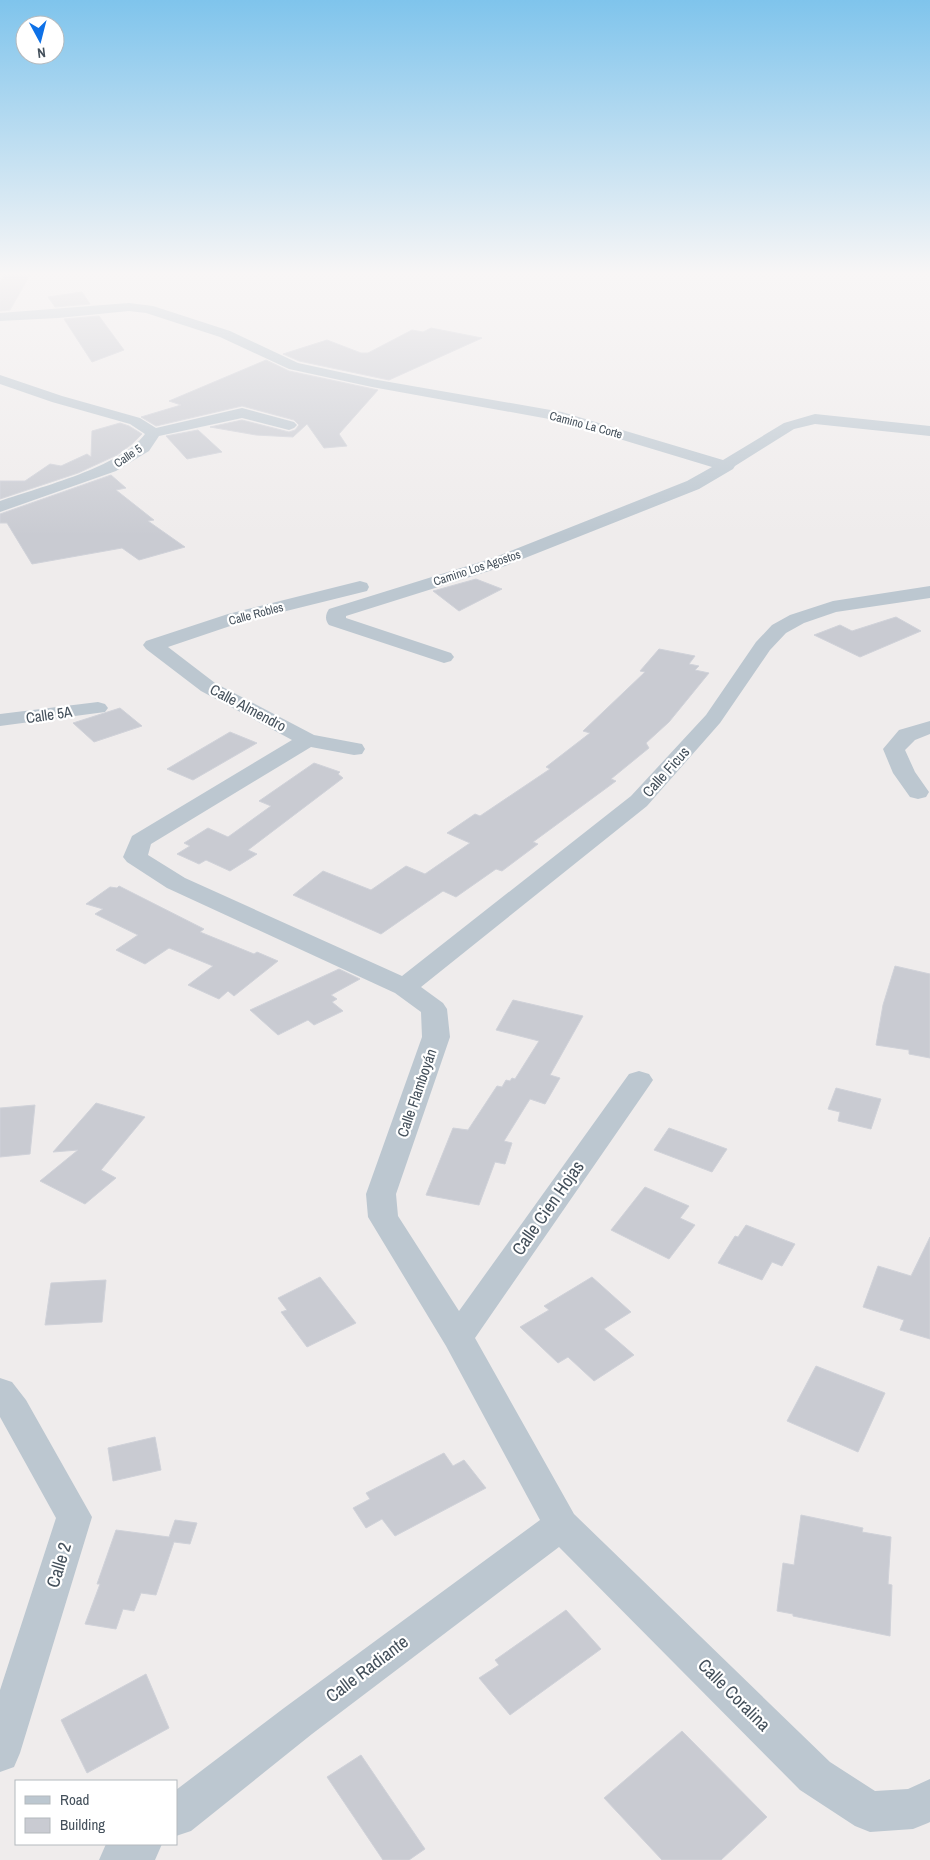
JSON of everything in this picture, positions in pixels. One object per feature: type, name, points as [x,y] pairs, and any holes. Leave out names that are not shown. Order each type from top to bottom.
[{"type":"street","name":"Camino La Corte","points":[[285,362],[294,366],[372,383],[562,417],[727,466]]},
{"type":"street","name":"Calle 5","points":[[0,379],[57,399],[135,421],[154,433],[143,448],[110,468],[0,507]]},
{"type":"street","points":[[154,433],[242,413],[289,425]]},
{"type":"street","points":[[727,466],[789,426],[815,419],[930,431]]},
{"type":"street","name":"Camino Los Agostos","points":[[444,657],[336,621],[336,612],[499,562],[693,485],[727,466]]},
{"type":"street","name":"Calle Robles","points":[[153,645],[235,618],[360,587]]},
{"type":"street","name":"Calle Ficus","points":[[404,987],[639,801],[713,720],[763,646],[779,629],[797,619],[833,607],[930,592]]},
{"type":"street","name":"Calle Almendro","points":[[153,645],[208,687],[308,740],[354,749]]},
{"type":"street","name":"Calle 5A","points":[[0,720],[98,708]]},
{"type":"street","points":[[918,792],[904,773],[894,749],[907,735],[930,727]]},
{"type":"street","name":"Calle Flamboyán","points":[[308,740],[140,841],[135,857],[176,883],[404,987],[434,1009],[436,1037],[381,1194],[384,1217],[458,1336],[561,1524]]},
{"type":"street","name":"Calle Cien Hojas","points":[[458,1336],[639,1080]]},
{"type":"street","name":"Calle 2","points":[[0,1391],[14,1410],[74,1517],[0,1753]]},
{"type":"street","name":"Calle Radiante","points":[[178,1814],[298,1721],[561,1524]]},
{"type":"street","name":"Calle Coralina","points":[[561,1524],[815,1776],[870,1812],[913,1809],[930,1799]]},
{"type":"street","points":[[120,1860],[140,1845]]},
{"type":"building","points":[[262,362],[270,362],[289,371],[378,390],[339,434],[347,446],[324,448],[307,424],[293,437],[256,435],[210,427],[242,420],[289,432],[295,430],[299,425],[294,420],[242,406],[156,426],[141,417],[181,405],[169,401]]},
{"type":"building","points":[[303,362],[429,362],[389,380]]},
{"type":"building","points":[[120,423],[142,434],[117,455],[78,473],[0,499],[0,481],[25,481],[50,464],[61,466],[87,454],[91,457],[92,431]]},
{"type":"building","points":[[198,430],[222,452],[187,459],[166,436]]},
{"type":"building","points":[[111,475],[126,488],[116,490],[154,520],[148,521],[185,547],[139,560],[122,548],[32,564],[7,523],[0,523],[0,514]]},
{"type":"building","points":[[476,579],[502,589],[459,611],[433,591]]},
{"type":"building","points":[[896,617],[921,631],[860,657],[814,635],[840,625],[852,631]]},
{"type":"building","points":[[659,649],[695,656],[689,664],[699,666],[695,670],[709,673],[669,722],[646,743],[649,748],[611,779],[616,781],[533,842],[538,844],[502,871],[496,869],[456,897],[443,891],[381,934],[293,895],[323,871],[371,890],[406,866],[425,874],[470,843],[447,833],[475,814],[480,816],[550,769],[546,767],[590,733],[583,731],[645,672],[640,671]]},
{"type":"building","points":[[120,708],[142,726],[94,742],[73,723]]},
{"type":"building","points":[[230,732],[257,743],[193,780],[167,769]]},
{"type":"building","points":[[314,763],[340,772],[338,774],[343,778],[248,850],[257,854],[230,871],[206,860],[199,864],[177,854],[190,846],[184,843],[208,828],[228,837],[271,806],[259,801]]},
{"type":"building","points":[[119,886],[204,929],[200,932],[254,954],[257,952],[278,961],[234,996],[228,991],[219,999],[188,985],[213,966],[169,948],[145,964],[116,950],[138,935],[95,914],[103,909],[86,904],[110,887],[117,888]]},
{"type":"building","points":[[895,966],[930,974],[930,1058],[909,1054],[909,1050],[876,1045],[883,1005]]},
{"type":"building","points":[[339,969],[360,979],[331,995],[337,999],[332,1002],[343,1011],[314,1025],[308,1020],[278,1035],[250,1010]]},
{"type":"building","points":[[513,1000],[583,1016],[550,1075],[560,1078],[545,1104],[530,1099],[504,1141],[512,1143],[505,1164],[495,1162],[479,1205],[426,1195],[453,1128],[468,1130],[497,1086],[502,1087],[506,1080],[515,1079],[539,1041],[496,1030]]},
{"type":"building","points":[[836,1088],[881,1099],[871,1129],[838,1121],[840,1112],[828,1109]]},
{"type":"building","points":[[96,1103],[145,1117],[101,1170],[116,1178],[85,1204],[40,1181],[78,1150],[53,1152]]},
{"type":"building","points":[[35,1105],[30,1154],[0,1157],[0,1108]]},
{"type":"building","points":[[669,1128],[727,1149],[712,1172],[654,1150]]},
{"type":"building","points":[[645,1187],[689,1206],[680,1218],[695,1225],[669,1259],[611,1230]]},
{"type":"building","points":[[746,1225],[795,1244],[782,1266],[772,1262],[762,1280],[718,1263],[735,1236],[738,1237]]},
{"type":"building","points":[[930,1237],[930,1339],[900,1330],[904,1320],[863,1307],[878,1266],[911,1276]]},
{"type":"building","points":[[320,1277],[356,1323],[307,1347],[281,1312],[287,1310],[278,1298]]},
{"type":"building","points":[[592,1277],[631,1312],[604,1329],[634,1355],[594,1381],[568,1357],[558,1363],[520,1327],[549,1310],[544,1306]]},
{"type":"building","points":[[106,1280],[102,1322],[45,1325],[51,1283]]},
{"type":"building","points":[[816,1366],[885,1393],[858,1452],[787,1421]]},
{"type":"building","points":[[155,1437],[161,1470],[113,1481],[108,1448]]},
{"type":"building","points":[[444,1453],[453,1466],[464,1460],[486,1488],[395,1536],[382,1519],[366,1528],[353,1508],[370,1499],[366,1493]]},
{"type":"building","points":[[801,1515],[863,1528],[862,1532],[891,1537],[888,1584],[892,1585],[890,1636],[777,1611],[783,1563],[794,1565]]},
{"type":"building","points":[[175,1520],[197,1523],[190,1544],[174,1542],[156,1595],[141,1593],[134,1611],[123,1609],[116,1629],[85,1624],[100,1584],[97,1584],[116,1530],[169,1537]]},
{"type":"building","points":[[566,1610],[601,1649],[510,1715],[479,1678],[499,1665],[495,1660]]},
{"type":"building","points":[[146,1674],[169,1728],[87,1773],[61,1720]]},
{"type":"building","points":[[682,1731],[767,1817],[721,1860],[662,1860],[604,1798]]},
{"type":"building","points":[[361,1755],[425,1849],[409,1860],[383,1860],[327,1777]]}]
